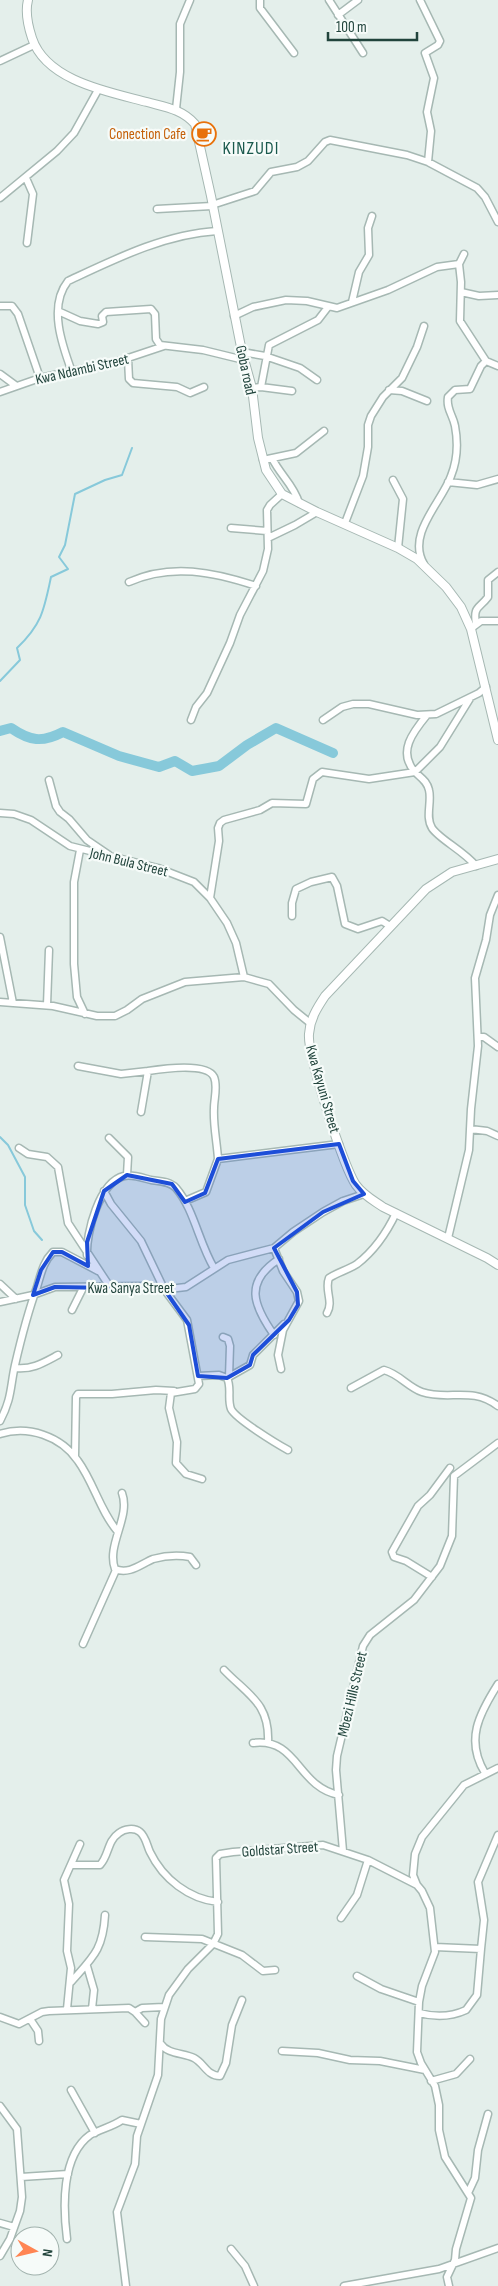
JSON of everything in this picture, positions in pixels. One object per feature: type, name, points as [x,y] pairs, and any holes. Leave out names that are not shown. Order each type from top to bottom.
[{"type":"street","name":"Goba road","points":[[28,0],[28,26],[34,45],[44,59],[62,73],[98,90],[176,109],[189,117],[194,124],[234,316],[252,388],[258,438],[266,470],[282,494],[317,512],[398,548],[426,567],[446,587],[474,626],[498,737]]},
{"type":"street","points":[[176,109],[180,72],[180,24],[190,0]]},
{"type":"street","points":[[260,0],[260,8],[294,53]]},
{"type":"street","points":[[329,0],[362,53]]},
{"type":"street","points":[[338,15],[358,0]]},
{"type":"street","points":[[420,0],[440,41],[438,45],[425,53],[434,78],[427,112],[431,131],[428,162]]},
{"type":"street","points":[[0,61],[34,45]]},
{"type":"street","points":[[0,198],[57,151],[74,133],[98,90]]},
{"type":"street","points":[[157,209],[212,205],[255,191],[271,172],[297,167],[308,161],[325,142],[330,140],[407,155],[428,162],[477,188],[486,197],[498,222]]},
{"type":"street","points":[[26,178],[32,194],[27,243]]},
{"type":"street","points":[[352,302],[359,272],[369,255],[368,228],[372,216]]},
{"type":"street","points":[[72,372],[63,346],[58,312],[61,289],[68,281],[166,239],[197,232],[217,231]]},
{"type":"street","points":[[464,254],[460,264],[460,320],[486,361],[498,366]]},
{"type":"street","points":[[234,316],[253,307],[286,300],[337,308],[388,290],[437,267],[460,264]]},
{"type":"street","points":[[461,292],[479,296],[498,295]]},
{"type":"street","points":[[0,306],[8,305],[15,310],[24,330],[40,378]]},
{"type":"street","points":[[261,387],[265,356],[269,345],[318,320],[328,307]]},
{"type":"street","points":[[58,312],[80,321],[98,324],[103,322],[102,316],[106,312],[150,309],[155,314],[156,342],[164,346]]},
{"type":"street","points":[[345,523],[363,476],[368,447],[368,425],[371,416],[389,390],[402,378],[417,348],[424,326]]},
{"type":"street","name":"Kwa Ndambi Street","points":[[0,392],[15,385],[40,378],[128,359],[164,346],[203,350],[244,360]]},
{"type":"street","points":[[242,352],[265,356],[300,368],[317,380]]},
{"type":"street","points":[[128,359],[129,378],[133,383],[177,387],[190,393],[204,387]]},
{"type":"street","points":[[426,567],[419,550],[422,536],[428,516],[448,482],[455,463],[455,426],[448,409],[448,397],[455,390],[470,389],[481,366],[486,361]]},
{"type":"street","points":[[0,374],[15,385]]},
{"type":"street","points":[[252,388],[261,387],[292,391]]},
{"type":"street","points":[[389,390],[402,391],[427,401]]},
{"type":"street","points":[[263,460],[296,453],[324,431]]},
{"type":"street","points":[[272,458],[277,469],[294,489],[299,503]]},
{"type":"street","points":[[448,482],[477,484],[498,479]]},
{"type":"street","points":[[393,480],[403,499],[398,548]]},
{"type":"street","points":[[191,720],[196,707],[207,693],[230,643],[240,614],[256,586],[267,556],[268,510],[270,505],[282,494]]},
{"type":"street","points":[[231,528],[268,534],[317,512]]},
{"type":"street","points":[[129,582],[154,573],[192,571],[212,573],[256,586]]},
{"type":"street","points":[[474,626],[476,608],[488,597],[488,580],[498,572]]},
{"type":"street","points":[[474,626],[481,621],[498,621]]},
{"type":"street","points":[[323,720],[342,706],[353,704],[370,704],[428,715],[443,712],[486,687]]},
{"type":"street","points":[[210,898],[220,823],[224,820],[260,810],[272,803],[306,804],[313,779],[322,772],[369,779],[415,772],[440,747],[471,697]]},
{"type":"street","points":[[428,715],[410,736],[406,754],[409,763],[415,772],[426,782],[429,790],[428,816],[431,827],[461,850],[476,866]]},
{"type":"street","points":[[49,780],[56,806],[60,812],[69,819],[87,840],[112,857]]},
{"type":"street","name":"John Bula Street","points":[[0,812],[14,814],[31,820],[62,842],[80,850],[169,871],[194,882],[210,898],[227,923],[236,943],[244,977]]},
{"type":"street","points":[[80,850],[74,882],[74,964],[77,996],[84,1014]]},
{"type":"street","name":"Kwa Kayuni Street","points":[[498,859],[452,872],[421,894],[325,996],[315,1010],[310,1023],[308,1037],[311,1055],[339,1144],[354,1181],[364,1194],[396,1213],[498,1265]]},
{"type":"street","points":[[292,916],[292,903],[296,889],[332,877],[337,886],[345,924],[358,929],[382,921],[390,926]]},
{"type":"street","points":[[448,1238],[467,1160],[479,1037],[475,1003],[475,978],[486,940],[490,915],[498,895]]},
{"type":"street","points":[[0,937],[13,1002]]},
{"type":"street","points":[[48,1006],[49,950]]},
{"type":"street","points":[[0,1002],[48,1006],[97,1016],[115,1016],[128,1010],[142,999],[185,982],[244,977],[269,984],[294,1010],[310,1023]]},
{"type":"street","points":[[479,1037],[484,1037],[498,1047]]},
{"type":"street","points":[[78,1066],[121,1074],[171,1068],[204,1070],[214,1076],[216,1083],[214,1109],[218,1159],[206,1192],[185,1202]]},
{"type":"street","points":[[141,1112],[148,1071]]},
{"type":"street","points":[[470,1129],[479,1129],[498,1136]]},
{"type":"street","points":[[109,1138],[128,1157],[126,1175]]},
{"type":"street","points":[[218,1159],[339,1144]]},
{"type":"street","points":[[19,1148],[28,1154],[47,1157],[58,1167],[68,1223],[87,1255],[110,1287]]},
{"type":"street","points":[[87,1255],[89,1234],[104,1192],[114,1181],[126,1175],[172,1184],[185,1202],[207,1257],[214,1268]]},
{"type":"street","points":[[75,1456],[76,1397],[78,1394],[112,1394],[156,1390],[174,1392],[195,1389],[199,1384],[193,1358],[189,1325],[164,1288],[141,1241],[110,1204],[104,1192]]},
{"type":"street","name":"Kwa Sanya Street","points":[[0,1302],[33,1295],[55,1287],[186,1287],[228,1260],[274,1248],[292,1232],[323,1212],[343,1201],[364,1194]]},
{"type":"street","points":[[327,1313],[330,1308],[327,1289],[329,1278],[357,1264],[383,1235],[396,1213]]},
{"type":"street","points":[[274,1248],[283,1271],[299,1297],[298,1305],[283,1330],[278,1350],[282,1369]]},
{"type":"street","points":[[0,1420],[10,1398],[15,1368],[41,1270],[53,1252],[62,1252],[98,1271]]},
{"type":"street","points":[[274,1335],[258,1308],[255,1294],[257,1280],[261,1274],[279,1259]]},
{"type":"street","points":[[0,1284],[16,1299]]},
{"type":"street","points":[[72,1310],[83,1288]]},
{"type":"street","points":[[198,1376],[219,1375],[228,1377],[250,1365],[253,1355],[289,1320]]},
{"type":"street","points":[[223,1337],[228,1339],[230,1346],[228,1377],[231,1390],[229,1401],[231,1410],[259,1432],[288,1450]]},
{"type":"street","points":[[15,1368],[35,1367],[58,1355]]},
{"type":"street","points":[[351,1388],[384,1370],[401,1378],[420,1391],[479,1395],[498,1406]]},
{"type":"street","points":[[174,1392],[168,1401],[177,1442],[176,1463],[186,1474],[202,1479]]},
{"type":"street","points":[[0,1434],[15,1431],[36,1431],[53,1440],[75,1456],[107,1518],[118,1532]]},
{"type":"street","name":"Mbezi Hills Street","points":[[343,1851],[337,1756],[362,1646],[370,1636],[414,1600],[432,1577],[448,1549],[452,1536],[454,1476],[498,1443]]},
{"type":"street","points":[[432,1577],[406,1561],[394,1557],[392,1552],[418,1506],[430,1495],[450,1468]]},
{"type":"street","points":[[83,1644],[116,1570],[114,1562],[124,1505],[122,1493]]},
{"type":"street","points":[[116,1570],[127,1570],[154,1559],[177,1556],[190,1557],[196,1565]]},
{"type":"street","points":[[224,1670],[261,1707],[268,1723],[268,1743]]},
{"type":"street","points":[[484,1774],[476,1759],[474,1735],[484,1708],[498,1684]]},
{"type":"street","points":[[253,1743],[268,1743],[280,1746],[315,1784],[325,1792],[339,1795]]},
{"type":"street","points":[[450,2286],[447,2277],[455,2260],[459,2239],[471,2202],[468,2193],[445,2158],[439,2130],[439,2105],[435,2086],[417,2052],[419,2002],[422,1986],[434,1960],[435,1947],[427,1898],[417,1885],[413,1875],[415,1854],[422,1837],[464,1785],[498,1768]]},
{"type":"street","points":[[72,1865],[100,1865],[114,1838],[123,1830],[135,1829],[142,1834],[157,1865],[173,1883],[198,1898],[218,1902]]},
{"type":"street","points":[[419,2012],[431,2016],[460,2013],[470,2007],[478,1990],[484,1920],[478,1882],[498,1835]]},
{"type":"street","points":[[67,2009],[71,1968],[66,1944],[69,1904],[64,1880],[80,1844]]},
{"type":"street","name":"Goldstar Street","points":[[213,1944],[218,1934],[216,1858],[220,1854],[320,1845],[368,1860],[417,1885]]},
{"type":"street","points":[[341,1918],[358,1895],[368,1860]]},
{"type":"street","points":[[70,1983],[87,1966],[98,1950],[106,1915]]},
{"type":"street","points":[[145,1937],[191,1938],[242,1955],[263,1971],[275,1970]]},
{"type":"street","points":[[126,2286],[117,2212],[135,2164],[137,2136],[158,2075],[161,2019],[164,2007],[169,1995],[182,1976],[213,1944]]},
{"type":"street","points":[[435,1947],[481,1949]]},
{"type":"street","points":[[87,1966],[94,1990],[92,2009]]},
{"type":"street","points":[[357,1976],[381,1989],[419,2002]]},
{"type":"street","points":[[161,2044],[167,2050],[194,2058],[214,2076],[220,2076],[226,2063],[232,2026],[242,2000]]},
{"type":"street","points":[[135,2012],[142,2008],[164,2007]]},
{"type":"street","points":[[0,2017],[19,2024],[42,2012],[67,2009],[129,2008],[145,2023]]},
{"type":"street","points":[[30,2018],[38,2031],[39,2042]]},
{"type":"street","points":[[282,2051],[318,2053],[350,2060],[380,2061],[425,2070]]},
{"type":"street","points":[[431,2081],[456,2074],[470,2060]]},
{"type":"street","points":[[72,2090],[96,2133]]},
{"type":"street","points":[[0,2106],[17,2129],[21,2177],[20,2211],[14,2226]]},
{"type":"street","points":[[468,2193],[475,2178],[478,2150],[488,2114]]},
{"type":"street","points":[[66,2239],[65,2198],[68,2174],[81,2146],[89,2136],[110,2128],[122,2120],[141,2124]]},
{"type":"street","points":[[21,2177],[68,2174]]},
{"type":"street","points":[[0,2256],[10,2239]]},
{"type":"street","points":[[344,2286],[451,2266],[498,2248]]},
{"type":"street","points":[[231,2249],[245,2266],[254,2286]]},
{"type":"highlighted area","points":[[339,1144],[353,1181],[364,1194],[323,1212],[274,1248],[297,1292],[298,1305],[289,1320],[253,1355],[250,1365],[227,1378],[198,1376],[189,1325],[164,1289],[55,1287],[33,1295],[41,1270],[53,1252],[62,1252],[88,1266],[87,1242],[104,1191],[127,1175],[172,1184],[185,1202],[205,1193],[218,1159]]},
{"type":"waterway","points":[[0,681],[20,660],[17,648],[32,631],[41,616],[51,577],[68,569],[59,557],[65,545],[75,494],[105,480],[122,475],[132,448]]},
{"type":"waterway","points":[[0,731],[11,728],[24,736],[36,739],[49,738],[63,732],[119,756],[159,767],[175,761],[192,771],[219,766],[247,745],[276,728],[333,753]]},
{"type":"waterway","points":[[0,1137],[8,1145],[25,1177],[25,1205],[34,1231],[42,1240]]},
{"type":"place","name":"Conection Cafe","points":[[204,134]]},
{"type":"district","name":"KINZUDI","points":[[251,148]]}]
